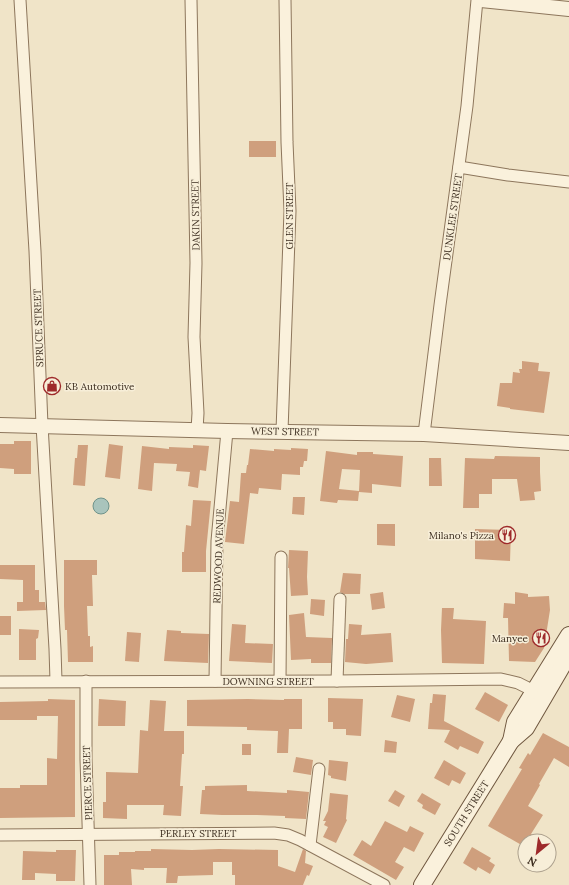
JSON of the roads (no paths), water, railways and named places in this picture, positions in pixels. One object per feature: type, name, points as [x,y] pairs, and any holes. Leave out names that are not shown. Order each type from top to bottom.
[{"type":"main road","name":"SOUTH STREET","points":[[422,885],[510,741],[515,722],[569,636]]},
{"type":"main road","name":"SOUTH STREET","points":[[510,741],[526,728],[569,656]]},
{"type":"street","name":"SPRUCE STREET","points":[[20,0],[35,251],[42,425],[56,681]]},
{"type":"street","name":"DAKIN STREET","points":[[191,0],[196,263],[194,337],[198,413],[197,430]]},
{"type":"street","name":"GLEN STREET","points":[[282,431],[290,211],[287,142],[285,0]]},
{"type":"street","name":"DUNKLEE STREET","points":[[424,434],[467,106],[477,0]]},
{"type":"street","points":[[481,0],[569,9]]},
{"type":"street","points":[[459,167],[508,175],[569,182]]},
{"type":"street","name":"WEST STREET","points":[[0,425],[424,434],[569,443]]},
{"type":"street","name":"REDWOOD AVENUE","points":[[216,682],[217,541],[227,431]]},
{"type":"street","points":[[280,681],[281,557]]},
{"type":"street","points":[[337,682],[340,599]]},
{"type":"street","name":"DOWNING STREET","points":[[0,682],[337,682],[501,679],[518,683],[534,691]]},
{"type":"street","name":"PIERCE STREET","points":[[86,681],[86,759],[90,885]]},
{"type":"street","points":[[310,845],[319,769]]},
{"type":"street","name":"PERLEY STREET","points":[[0,835],[274,833],[288,835],[310,845],[384,885]]},
{"type":"water","points":[[101,498],[108,503],[109,506],[104,513],[101,514],[94,509],[93,506],[98,499]]},
{"type":"place","name":"KB Automotive","points":[[52,386]]},
{"type":"place","name":"Milano's Pizza","points":[[507,535]]},
{"type":"place","name":"Manyee","points":[[541,638]]}]
